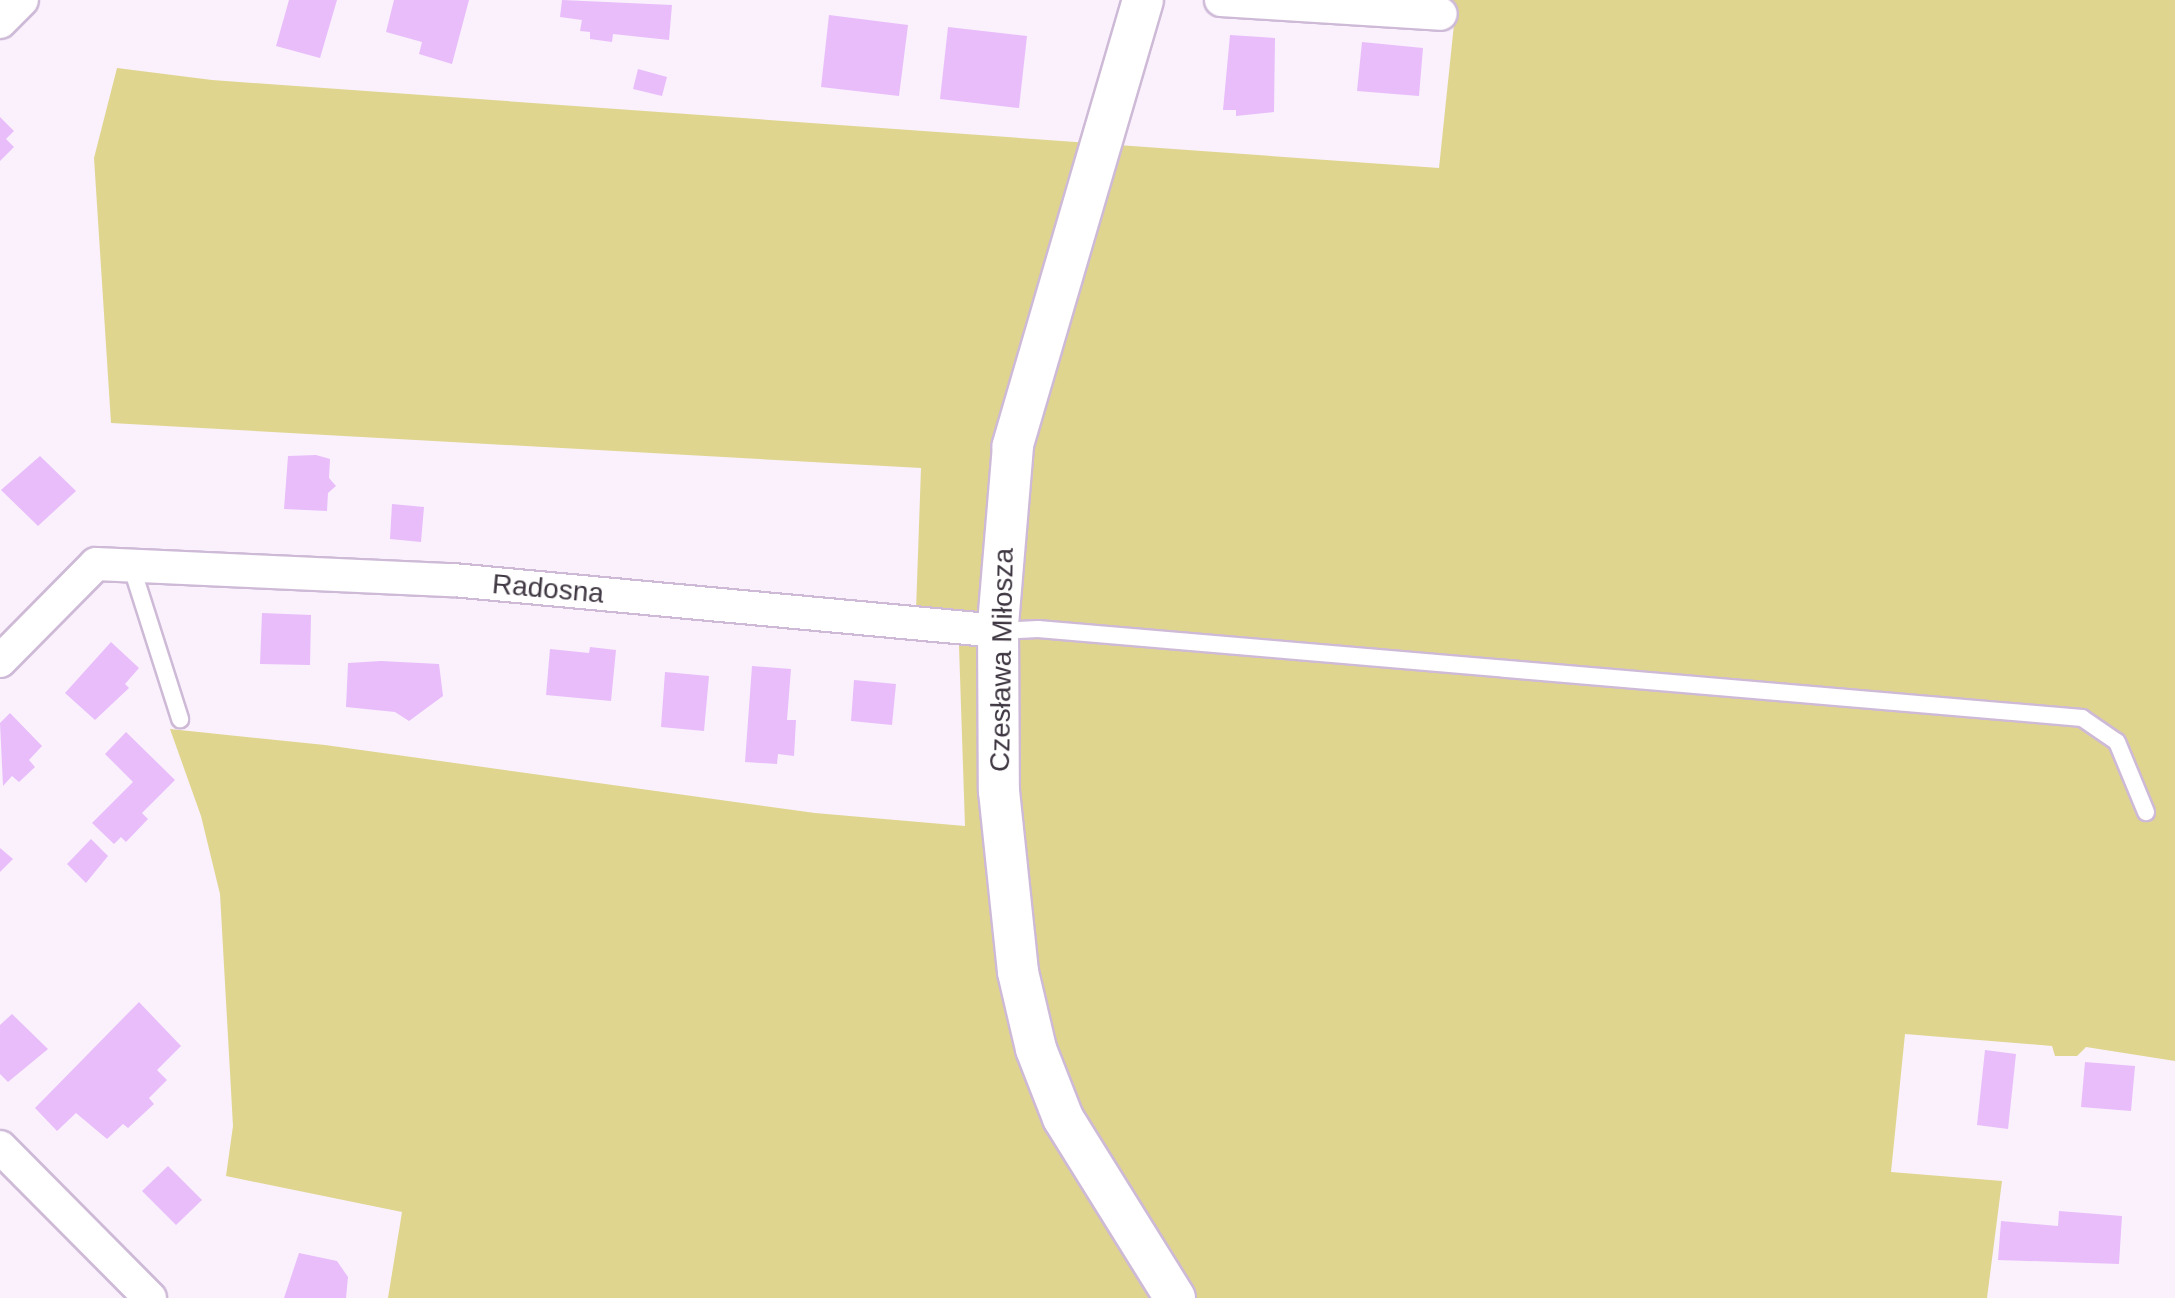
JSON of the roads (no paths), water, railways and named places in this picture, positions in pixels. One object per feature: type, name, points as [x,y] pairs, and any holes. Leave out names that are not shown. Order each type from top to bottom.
[{"type":"street","points":[[0,22],[22,0]]},
{"type":"street","name":"Czesława Miłosza","points":[[1143,0],[1013,446],[999,631],[999,791],[1018,972],[1036,1049],[1063,1118],[1175,1298]]},
{"type":"street","points":[[1221,0],[1441,14]]},
{"type":"street","name":"Radosna","points":[[0,661],[96,564],[453,580],[999,631]]},
{"type":"street","points":[[0,1147],[150,1298]]},
{"type":"lane","points":[[131,565],[180,719]]},
{"type":"lane","points":[[999,631],[1038,629],[1669,680],[1902,706],[2082,718],[2117,742],[2146,812]]}]
